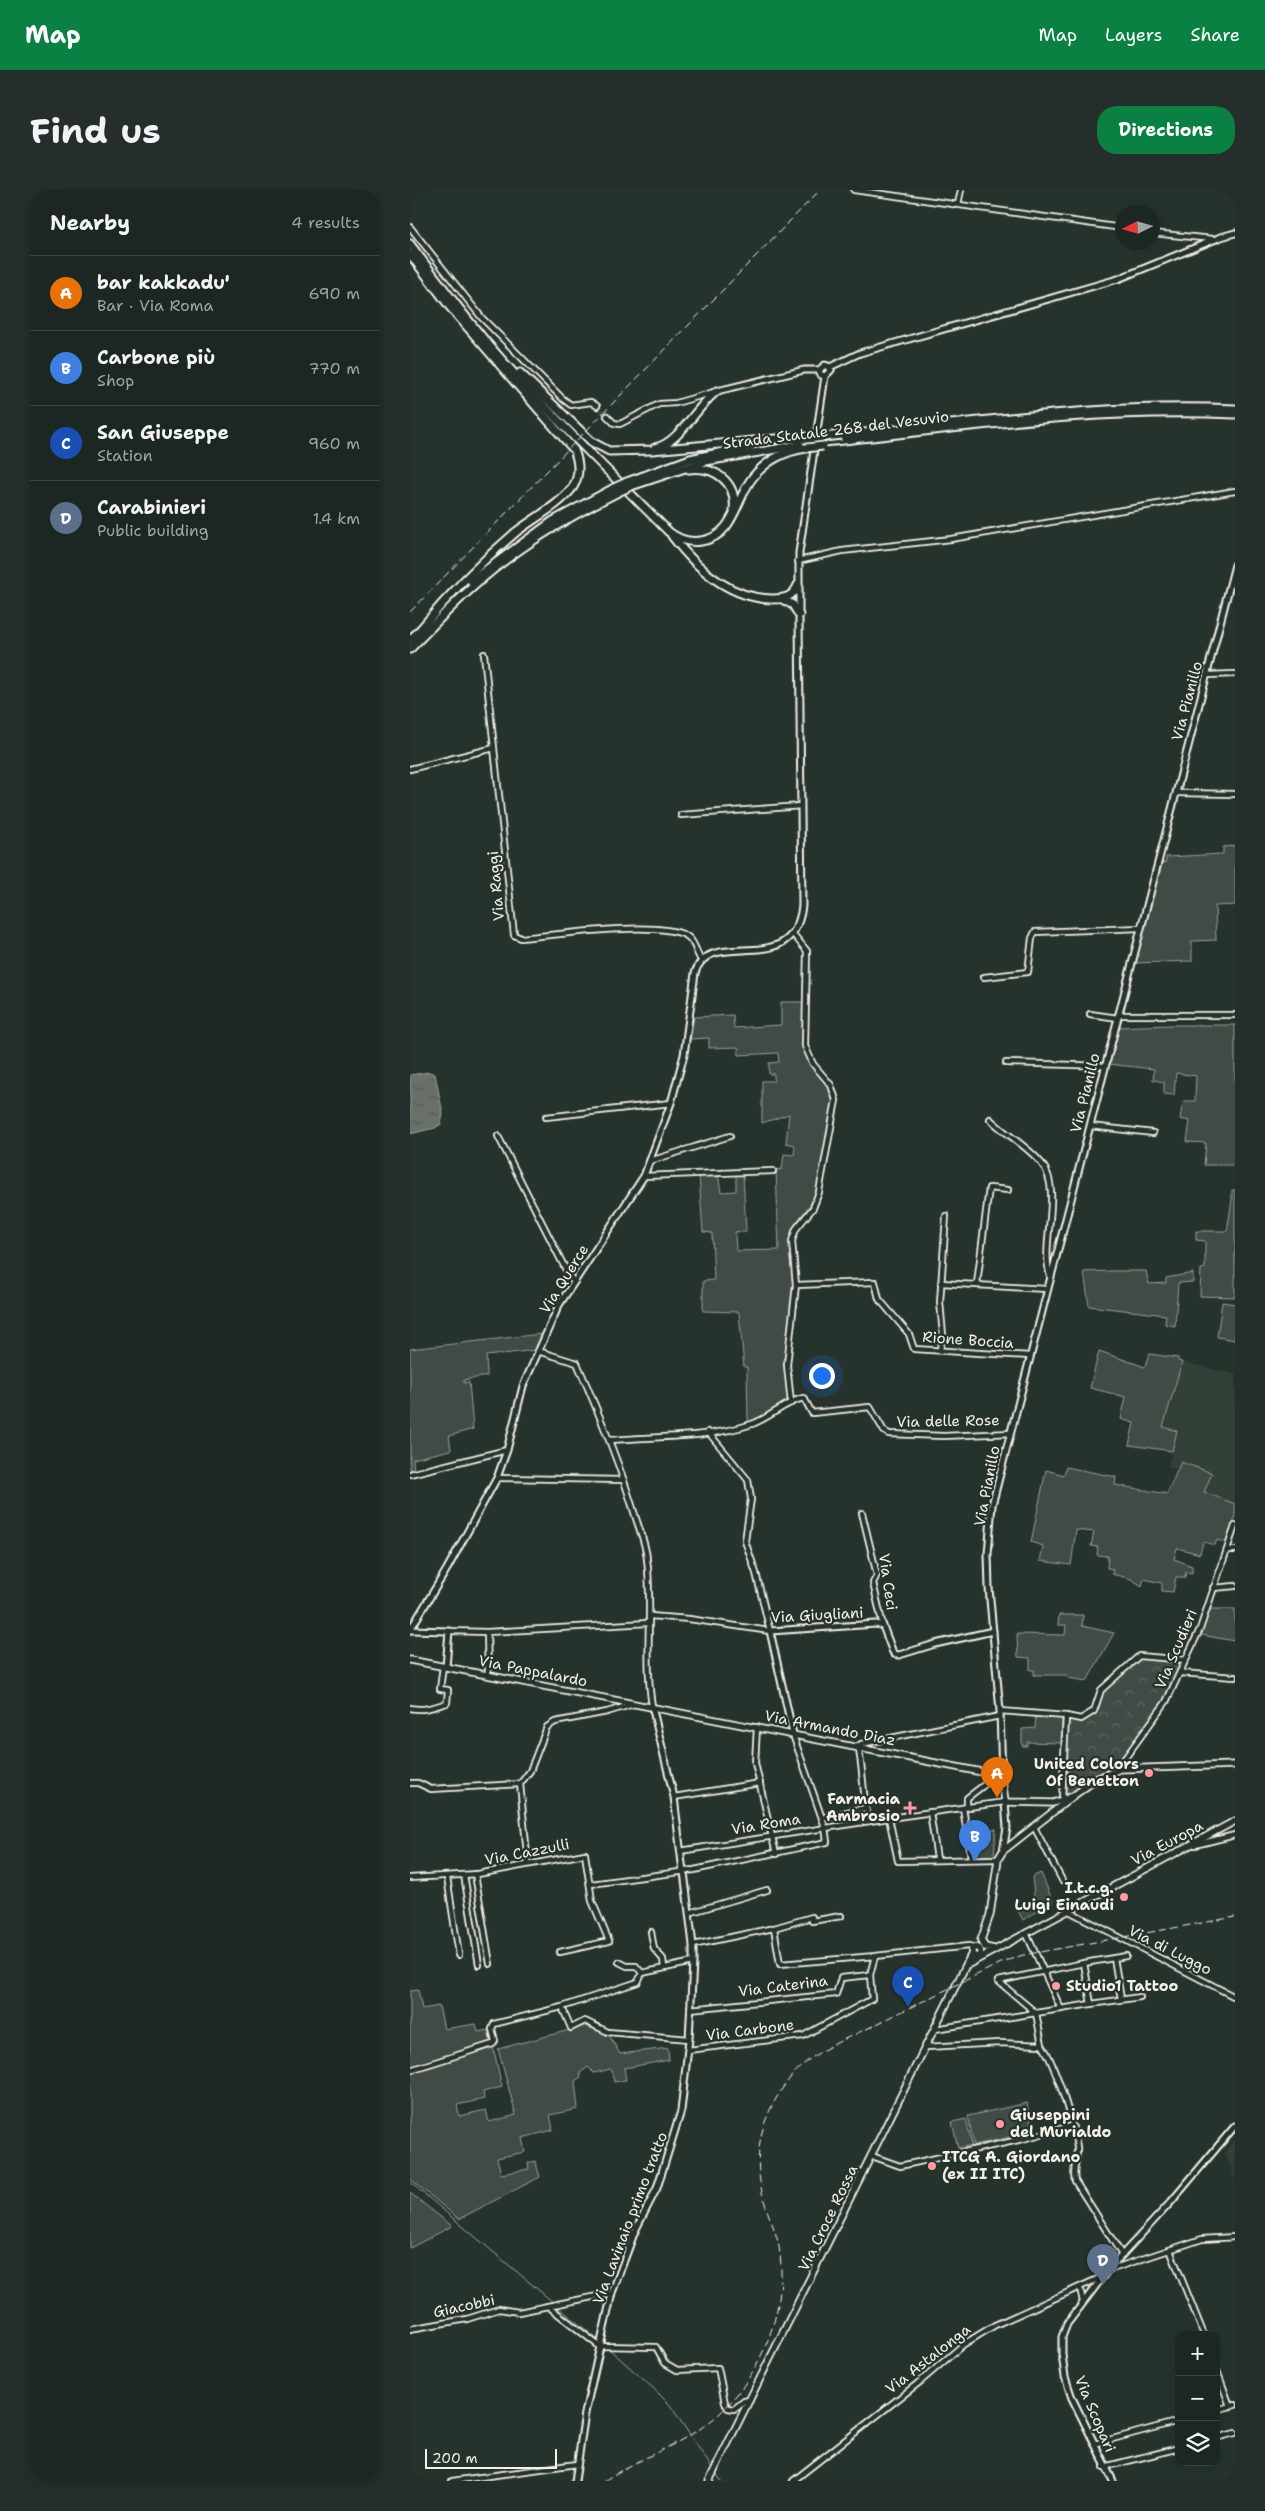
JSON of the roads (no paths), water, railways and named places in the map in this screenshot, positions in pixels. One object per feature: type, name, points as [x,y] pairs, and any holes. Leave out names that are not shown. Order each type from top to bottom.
[{"type":"highway","points":[[410,244],[498,355],[572,434]]},
{"type":"highway","points":[[410,254],[450,307],[574,450],[578,463],[577,477],[570,490],[505,542],[439,606],[420,630]]},
{"type":"highway","points":[[468,319],[508,361],[592,442],[603,449],[616,452],[775,439],[806,444]]},
{"type":"highway","points":[[500,364],[724,586],[755,598],[782,599],[792,595],[798,585]]},
{"type":"highway","points":[[644,450],[666,444],[702,400],[717,392]]},
{"type":"highway","name":"Strada Statale 268 del Vesuvio","points":[[806,444],[841,435],[1095,409],[1168,407],[1235,409]]},
{"type":"highway","name":"Strada Statale 268 del Vesuvio","points":[[410,640],[472,580],[500,558],[567,513],[629,484],[704,456],[757,445],[824,444],[1096,415],[1235,414]]},
{"type":"highway","points":[[669,532],[684,540],[705,540],[723,530],[732,518],[748,484],[759,470],[782,454],[806,444]]},
{"type":"highway","points":[[629,484],[689,469],[713,471],[723,477],[731,488],[734,502],[732,518]]},
{"type":"highway","name":"Strada Statale 268 del Vesuvio","points":[[410,649],[459,600],[498,567],[570,518],[616,490]]},
{"type":"highway","points":[[782,599],[793,605],[799,617]]},
{"type":"main road","name":"Via Pappalardo","points":[[410,1660],[652,1706]]},
{"type":"main road","name":"Via Armando Diaz","points":[[652,1706],[1000,1776]]},
{"type":"main road","points":[[995,1949],[985,1947],[981,1942],[990,1915],[998,1859],[1003,1851],[1065,1805],[1073,1796],[1098,1778],[1118,1770],[1235,1765]]},
{"type":"main road","points":[[1000,1776],[1005,1802],[1054,1802],[1073,1796]]},
{"type":"main road","name":"Via Europa","points":[[979,1956],[1026,1934],[1067,1910],[1235,1821]]},
{"type":"main road","name":"Via Croce Rossa","points":[[712,2478],[986,1926]]},
{"type":"main road","points":[[973,1949],[974,1956],[979,1956]]},
{"type":"main road","name":"Via Croce Rossa","points":[[967,1965],[979,1956]]},
{"type":"street","points":[[854,190],[1115,227]]},
{"type":"street","points":[[958,204],[961,190]]},
{"type":"street","points":[[410,227],[482,318],[550,386],[571,406],[586,402],[597,406]]},
{"type":"street","points":[[819,370],[823,365],[830,367],[860,354],[1118,279],[1235,233]]},
{"type":"street","points":[[1160,234],[1214,240]]},
{"type":"street","points":[[825,376],[830,374],[830,367]]},
{"type":"street","points":[[717,392],[804,370],[819,370]]},
{"type":"street","points":[[819,370],[825,376]]},
{"type":"street","points":[[701,960],[715,953],[774,946],[784,943],[793,934],[800,920],[802,906],[798,561],[825,376]]},
{"type":"street","points":[[607,416],[614,423],[620,424],[659,404],[702,400]]},
{"type":"street","points":[[798,561],[842,551],[952,538],[1235,491]]},
{"type":"street","name":"Via Pianillo","points":[[1000,1776],[1000,1713],[989,1588],[990,1530],[996,1490],[1235,565]]},
{"type":"street","points":[[410,769],[494,748],[484,654]]},
{"type":"street","points":[[1208,675],[1235,674]]},
{"type":"street","name":"Via Raggi","points":[[494,748],[514,935],[521,938],[617,928],[677,932],[690,939],[701,960]]},
{"type":"street","points":[[1177,793],[1235,794]]},
{"type":"street","points":[[682,815],[801,806]]},
{"type":"street","points":[[984,977],[1028,972],[1032,938],[1035,932],[1141,928]]},
{"type":"street","points":[[611,1440],[678,1437],[752,1424],[791,1403],[788,1365],[796,1285],[792,1241],[796,1229],[813,1208],[819,1192],[836,1100],[831,1085],[813,1064],[805,1046],[806,951],[793,934]]},
{"type":"street","name":"Via Querce","points":[[410,1630],[447,1569],[497,1478],[507,1450],[521,1392],[559,1305],[644,1176],[671,1103],[684,1055],[695,973],[701,960]]},
{"type":"street","points":[[1090,1014],[1118,1017],[1235,1016]]},
{"type":"street","points":[[1006,1063],[1105,1066]]},
{"type":"street","points":[[546,1117],[671,1103]]},
{"type":"street","points":[[990,1119],[1028,1151],[1045,1169],[1052,1206],[1046,1253],[1050,1276]]},
{"type":"street","points":[[1090,1126],[1153,1132]]},
{"type":"street","points":[[498,1136],[568,1274],[574,1282]]},
{"type":"street","points":[[650,1161],[730,1136]]},
{"type":"street","points":[[644,1176],[773,1171]]},
{"type":"street","points":[[977,1284],[989,1188],[1008,1190]]},
{"type":"street","points":[[940,1349],[943,1336],[940,1283],[946,1216]]},
{"type":"street","name":"Rione Boccia","points":[[796,1285],[875,1282],[879,1298],[909,1334],[914,1349],[940,1349],[1030,1356]]},
{"type":"street","points":[[940,1283],[1047,1289]]},
{"type":"street","points":[[538,1351],[576,1362],[611,1440],[624,1480],[647,1557],[652,1706]]},
{"type":"street","name":"Via delle Rose","points":[[791,1403],[804,1398],[812,1413],[870,1407],[884,1430],[889,1434],[935,1436],[1011,1433]]},
{"type":"street","points":[[560,1952],[609,1941],[592,1901],[591,1884],[683,1872],[825,1844],[828,1840],[793,1734],[756,1573],[745,1541],[751,1499],[748,1480],[708,1432]]},
{"type":"street","points":[[410,1474],[507,1450]]},
{"type":"street","points":[[497,1478],[624,1480]]},
{"type":"street","name":"Via Ceci","points":[[862,1513],[877,1575],[873,1583],[883,1626]]},
{"type":"street","name":"Via Scudieri","points":[[1118,1770],[1166,1702],[1180,1673],[1200,1629],[1235,1526]]},
{"type":"street","points":[[1227,1550],[1235,1550]]},
{"type":"street","points":[[1213,1588],[1235,1586]]},
{"type":"street","name":"Via Giugliani","points":[[650,1616],[689,1619],[770,1631],[876,1624],[883,1626],[894,1654],[993,1631]]},
{"type":"street","points":[[410,1630],[487,1632],[648,1623]]},
{"type":"street","points":[[410,1708],[426,1710],[434,1705],[447,1703],[448,1690],[440,1688],[449,1631]]},
{"type":"street","points":[[487,1632],[488,1675]]},
{"type":"street","points":[[869,1821],[865,1808],[858,1746],[867,1741],[920,1734],[1000,1713],[1066,1716],[1081,1719],[1094,1711],[1101,1690],[1139,1656],[1186,1660]]},
{"type":"street","points":[[1180,1673],[1235,1677]]},
{"type":"street","points":[[528,1864],[520,1784],[530,1771],[547,1727],[555,1722],[607,1712],[635,1703]]},
{"type":"street","name":"Via Lavinaio primo tratto","points":[[575,2481],[599,2346],[612,2293],[631,2241],[658,2188],[669,2156],[681,2111],[689,2040],[693,1945],[674,1797],[652,1706]]},
{"type":"street","points":[[1062,1800],[1066,1716]]},
{"type":"street","points":[[757,1727],[754,1754],[776,1854]]},
{"type":"street","points":[[972,1858],[965,1807],[967,1798],[1000,1776]]},
{"type":"street","points":[[410,1783],[418,1783],[431,1789],[520,1784]]},
{"type":"street","points":[[674,1797],[760,1784]]},
{"type":"street","points":[[1003,1851],[1007,1828],[1005,1802]]},
{"type":"street","name":"Via Roma","points":[[680,1851],[825,1827],[1005,1802]]},
{"type":"street","points":[[822,1818],[865,1808]]},
{"type":"street","points":[[930,1812],[937,1860]]},
{"type":"street","points":[[889,1818],[898,1861],[972,1858],[998,1859]]},
{"type":"street","points":[[1034,1827],[1062,1880]]},
{"type":"street","points":[[1186,1847],[1235,1835]]},
{"type":"street","name":"Via Cazzulli","points":[[410,1878],[475,1874],[585,1854],[591,1884]]},
{"type":"street","points":[[475,1874],[490,1964]]},
{"type":"street","points":[[464,1875],[479,1965]]},
{"type":"street","points":[[447,1877],[459,1955]]},
{"type":"street","points":[[689,1913],[767,1890]]},
{"type":"street","name":"Via di Luggo","points":[[1067,1910],[1235,1997]]},
{"type":"street","points":[[693,1945],[774,1928],[812,1917],[812,1921],[842,1916]]},
{"type":"street","points":[[774,1928],[780,1964],[973,1949]]},
{"type":"street","points":[[651,1932],[654,1949],[662,1959],[664,1968]]},
{"type":"street","points":[[1026,1934],[1061,2009]]},
{"type":"street","points":[[870,1976],[875,1956]]},
{"type":"street","points":[[1122,2255],[1075,2181],[1073,2168],[1077,2149],[1052,2062],[1042,2045],[1036,2013],[998,1981],[1126,1956]]},
{"type":"street","points":[[1114,1958],[1121,1999]]},
{"type":"street","points":[[619,1962],[627,1966],[636,1966],[642,1973]]},
{"type":"street","points":[[642,1973],[693,1962]]},
{"type":"street","points":[[1084,1963],[1091,2004]]},
{"type":"street","points":[[410,2070],[493,2044],[495,2041],[492,2028],[494,2024],[562,2007],[638,1982],[642,1973]]},
{"type":"street","name":"Via Caterina","points":[[690,2009],[836,1994],[841,1978],[870,1976]]},
{"type":"street","name":"Via Carbone","points":[[688,2050],[810,2034],[870,2001],[870,1976]]},
{"type":"street","points":[[935,2029],[1140,1997]]},
{"type":"street","points":[[562,2007],[571,2028],[585,2021],[608,2032],[689,2040]]},
{"type":"street","points":[[926,2047],[1000,2044],[1042,2045]]},
{"type":"street","points":[[872,2156],[900,2166],[1023,2139],[1071,2126]]},
{"type":"street","name":"Via Astalonga","points":[[793,2481],[921,2381],[964,2344],[994,2325],[1080,2288],[1103,2276],[1171,2202],[1235,2126]]},
{"type":"street","points":[[1229,2133],[1235,2130]]},
{"type":"street","points":[[1108,2270],[1202,2239],[1235,2237]]},
{"type":"street","points":[[1170,2250],[1202,2331]]},
{"type":"street","name":"Via Scopari","points":[[1103,2276],[1067,2324],[1062,2337],[1062,2354],[1065,2377],[1072,2398],[1112,2481]]},
{"type":"street","points":[[1080,2288],[1083,2302]]},
{"type":"street","name":"Giacobbi","points":[[410,2329],[468,2319],[499,2309],[519,2312],[612,2293]]},
{"type":"street","points":[[550,2306],[599,2346],[656,2347],[665,2363],[676,2370],[717,2367],[719,2369],[725,2403],[728,2408],[734,2409],[744,2401],[751,2400]]},
{"type":"street","points":[[1220,2376],[1233,2406],[1220,2409]]},
{"type":"street","points":[[1094,2444],[1175,2422]]},
{"type":"street","points":[[1220,2437],[1235,2433]]},
{"type":"street","points":[[1104,2467],[1175,2449]]},
{"type":"street","points":[[452,2481],[577,2464]]},
{"type":"water","points":[[429,1072],[435,1074],[443,1114],[441,1124],[435,1128],[410,1134],[410,1075]]},
{"type":"waterway","points":[[410,2182],[554,2303]]},
{"type":"waterway","points":[[557,2306],[597,2339]]},
{"type":"waterway","points":[[608,2348],[670,2405],[712,2468]]},
{"type":"waterway","points":[[716,2473],[721,2481]]},
{"type":"tunnel","points":[[597,406],[607,416]]},
{"type":"railway","points":[[410,612],[820,190]]},
{"type":"railway","points":[[604,2481],[691,2434],[718,2415],[748,2380],[769,2338],[776,2315],[781,2269],[778,2241],[760,2183],[759,2150],[761,2135],[772,2105],[800,2067],[833,2045],[1003,1962],[1023,1955],[1235,1917]]},
{"type":"place","name":"United Colors Of Benetton","points":[[1149,1773]]},
{"type":"place","name":"bar kakkadu'","points":[[997,1798]]},
{"type":"place","name":"Farmacia Ambrosio","points":[[910,1808]]},
{"type":"place","name":"Carbone più","points":[[975,1861]]},
{"type":"place","name":"I.t.c.g. Luigi Einaudi","points":[[1124,1897]]},
{"type":"place","name":"Studio1 Tattoo","points":[[1056,1986]]},
{"type":"place","name":"San Giuseppe","points":[[908,2007]]},
{"type":"place","name":"Giuseppini del Murialdo","points":[[1000,2124]]},
{"type":"place","name":"ITCG A. Giordano (ex II ITC)","points":[[932,2166]]},
{"type":"place","name":"Carabinieri","points":[[1103,2285]]}]
